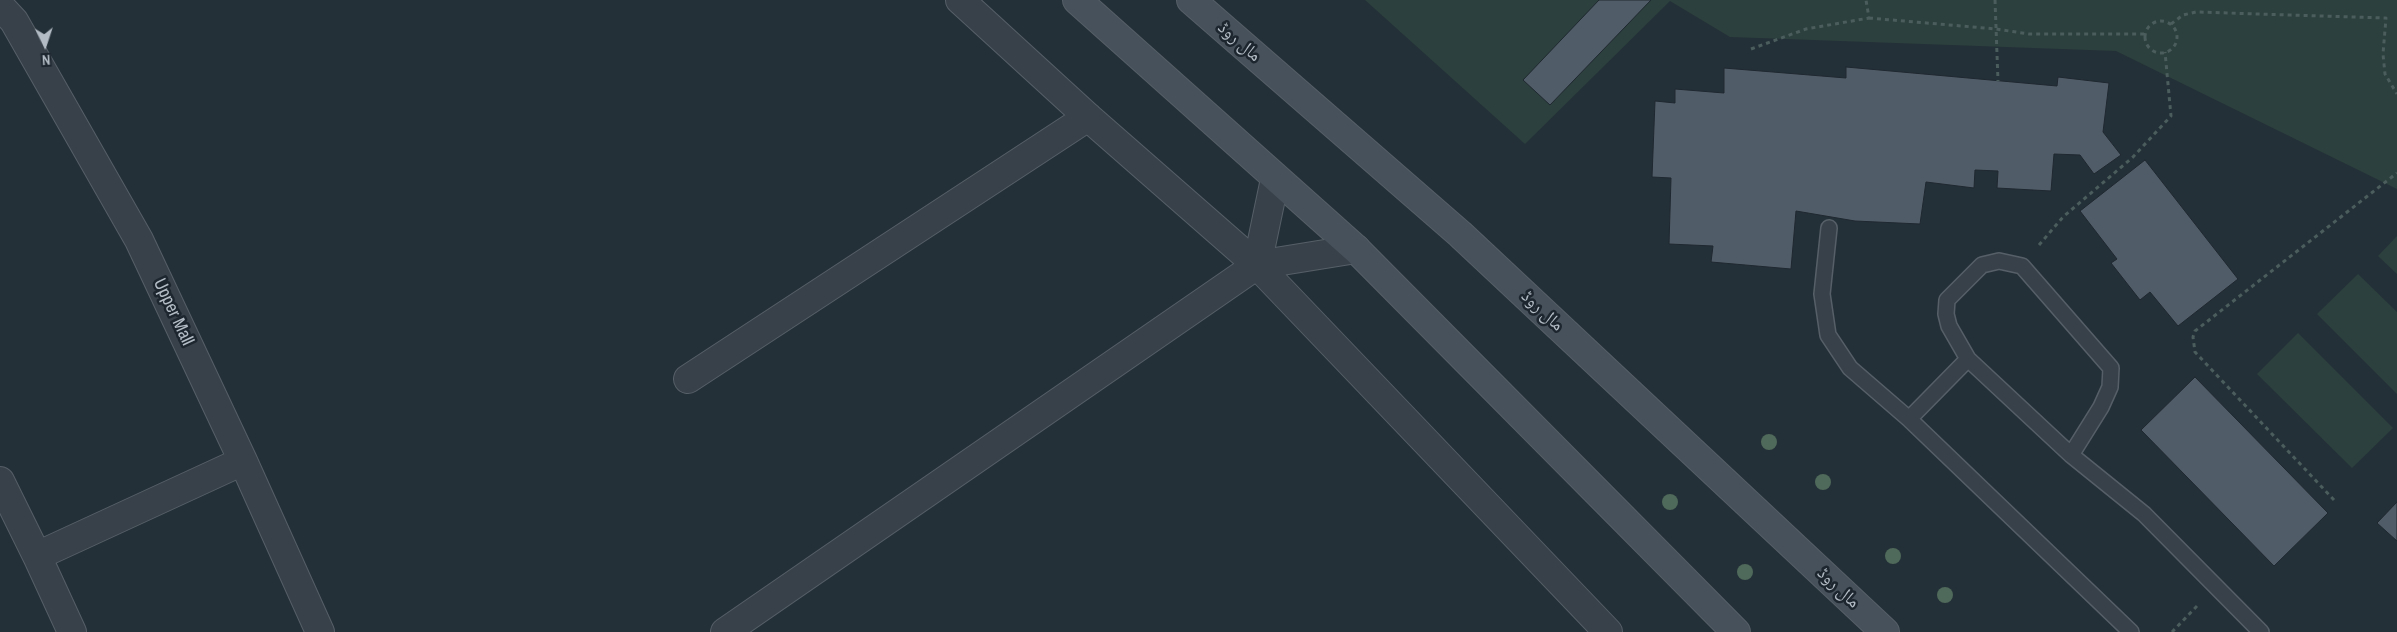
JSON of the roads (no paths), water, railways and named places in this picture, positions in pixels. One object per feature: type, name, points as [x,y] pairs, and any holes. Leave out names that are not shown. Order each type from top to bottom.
[{"type":"main road","points":[[1077,0],[1356,249],[1736,632]]},
{"type":"main road","name":"مال روڈ","points":[[1191,0],[1460,234],[1885,632]]},
{"type":"street","points":[[960,0],[1088,117],[1257,265],[1608,632]]},
{"type":"street","name":"Upper Mall","points":[[5,15],[139,240],[243,461],[320,632]]},
{"type":"street","points":[[688,378],[1088,117]]},
{"type":"street","points":[[1257,265],[1276,179]]},
{"type":"street","points":[[725,632],[1257,265],[1356,249]]},
{"type":"street","points":[[37,556],[243,461]]},
{"type":"street","points":[[0,481],[72,632]]},
{"type":"lane","points":[[1829,228],[1822,294],[1828,335],[1850,368],[1909,419],[2132,632]]},
{"type":"lane","points":[[2071,455],[2101,407],[2110,387],[2111,368],[2022,266],[1999,261],[1982,265],[1948,300],[1946,314],[1949,326],[1968,359],[2071,455],[2144,514],[2261,632]]},
{"type":"lane","points":[[1909,419],[1968,359]]}]
